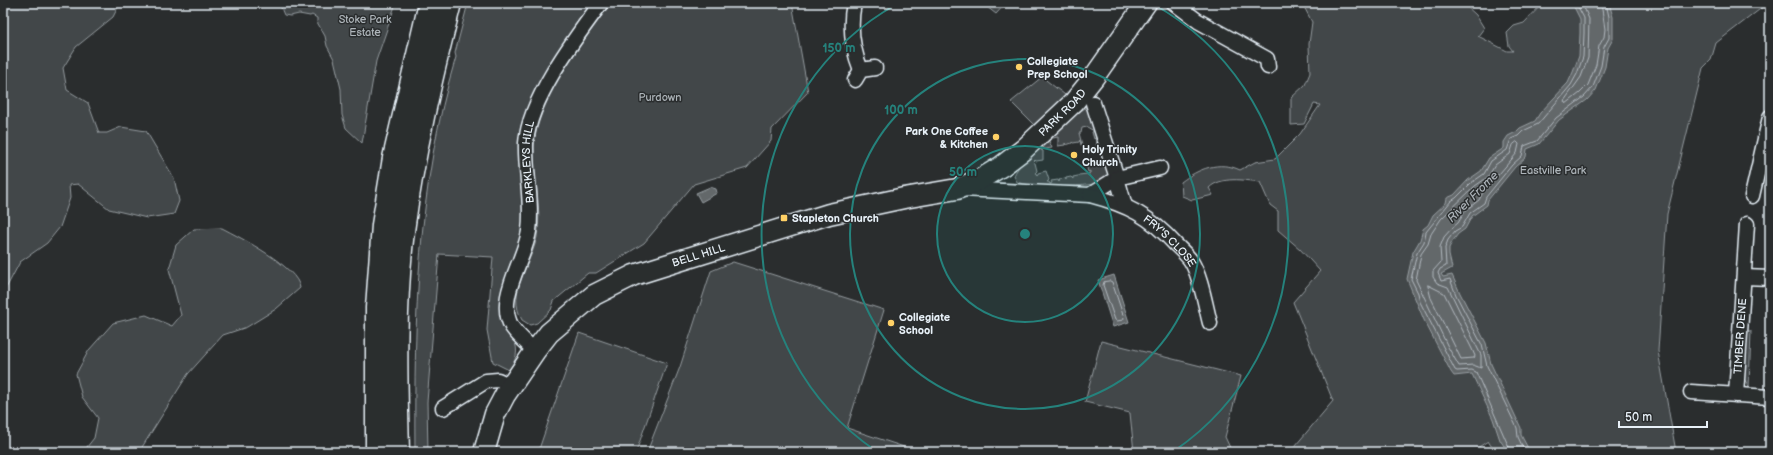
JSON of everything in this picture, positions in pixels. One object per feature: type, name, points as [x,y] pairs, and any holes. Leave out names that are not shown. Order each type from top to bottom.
[{"type":"highway","points":[[377,452],[377,308],[383,225],[394,158],[430,3]]},
{"type":"highway","points":[[398,452],[397,308],[403,232],[415,157],[450,3]]},
{"type":"main road","name":"PARK ROAD","points":[[994,171],[1023,150],[1074,102],[1094,77],[1146,3]]},
{"type":"main road","name":"BELL HILL","points":[[484,452],[495,414],[511,386],[535,351],[549,333],[594,295],[634,275],[830,214],[904,198],[957,189],[979,180],[994,171]]},
{"type":"street","name":"BARKLEYS HILL","points":[[535,351],[513,328],[510,323],[507,307],[508,296],[526,242],[530,225],[526,156],[528,131],[535,105],[544,89],[562,59],[601,3]]},
{"type":"street","points":[[854,3],[851,19],[852,42],[858,75],[875,68]]},
{"type":"street","points":[[1174,3],[1198,21],[1267,59],[1268,67]]},
{"type":"street","points":[[1093,103],[1125,206]]},
{"type":"street","points":[[1752,196],[1770,117]]},
{"type":"street","points":[[1090,195],[1117,178],[1160,168]]},
{"type":"street","points":[[994,171],[1000,184],[1011,192]]},
{"type":"street","name":"FRY'S CLOSE","points":[[957,189],[1090,195],[1125,206],[1156,224],[1191,261],[1200,285],[1210,323]]},
{"type":"street","name":"TIMBER DENE","points":[[1736,395],[1747,224]]},
{"type":"street","points":[[1744,277],[1770,278]]},
{"type":"street","points":[[443,408],[481,389],[486,381],[495,380],[511,386]]},
{"type":"street","points":[[1691,392],[1770,397]]},
{"type":"green space","points":[[3,3],[120,3],[113,17],[76,47],[63,68],[67,90],[88,103],[99,133],[107,133],[121,127],[146,131],[174,178],[179,201],[174,214],[147,218],[109,209],[78,184],[69,185],[70,198],[60,227],[47,243],[20,262],[3,294]]},
{"type":"green space","name":"Stoke Park Estate","points":[[279,3],[396,3],[376,61],[362,143],[346,128],[342,115],[341,89],[334,59],[327,46],[325,36],[317,22],[317,18],[312,15],[284,15]]},
{"type":"green space","points":[[468,3],[595,3],[535,96],[524,227],[512,264],[514,340],[516,344],[515,359],[509,370],[493,362],[487,330],[493,257],[439,254],[427,402],[428,452],[415,452],[417,302],[420,253],[433,154],[443,105],[456,57],[455,53]]},
{"type":"green space","name":"Purdown","points":[[611,3],[792,3],[808,92],[772,129],[771,141],[747,168],[694,184],[644,243],[596,273],[588,273],[554,301],[551,310],[537,323],[530,325],[522,320],[518,310],[517,299],[521,278],[534,247],[539,225],[534,169],[534,146],[537,128],[553,90],[564,71]]},
{"type":"green space","points":[[982,3],[1006,3],[996,14]]},
{"type":"green space","name":"Eastville Park","points":[[1302,3],[1463,3],[1476,15],[1484,28],[1478,36],[1507,51],[1513,51],[1509,46],[1507,33],[1514,26],[1524,23],[1543,3],[1768,3],[1716,43],[1711,60],[1703,68],[1667,214],[1658,351],[1676,452],[1495,452],[1488,441],[1471,452],[1290,452],[1333,401],[1293,302],[1320,271],[1300,249],[1278,230],[1278,211],[1270,205],[1260,182],[1247,180],[1226,180],[1214,184],[1209,188],[1213,195],[1192,200],[1182,196],[1181,182],[1194,173],[1209,167],[1224,166],[1240,170],[1255,162],[1275,159],[1300,134],[1320,105],[1314,104],[1304,124],[1291,125],[1291,98],[1305,85],[1310,73],[1309,44],[1312,22]]},
{"type":"green space","points":[[1042,77],[1069,98],[1038,129],[1011,102]]},
{"type":"green space","points":[[1085,108],[1087,108],[1102,147],[1097,148],[1092,132],[1094,131],[1087,127],[1082,128],[1081,133],[1079,133],[1082,145],[1080,140],[1079,142],[1072,142],[1066,145],[1065,143],[1065,145],[1058,146],[1058,137],[1048,139],[1052,148],[1045,149],[1043,147],[1041,150],[1043,151],[1043,160],[1035,160],[1033,162],[1035,163],[1037,171],[1035,173],[1038,175],[1038,173],[1046,171],[1049,180],[1047,182],[1050,184],[1052,183],[1051,181],[1058,180],[1059,182],[1060,179],[1065,178],[1066,180],[1066,178],[1071,177],[1073,179],[1073,177],[1079,177],[1079,175],[1087,174],[1089,176],[1088,174],[1090,171],[1088,172],[1086,164],[1092,162],[1093,164],[1093,162],[1098,161],[1099,163],[1099,161],[1104,160],[1113,171],[1101,182],[1092,184],[1045,186],[1017,182],[1014,176],[1034,150]]},
{"type":"green space","points":[[222,228],[255,246],[279,262],[290,271],[297,280],[300,288],[276,309],[247,327],[223,335],[188,374],[139,452],[83,452],[94,438],[98,418],[82,397],[76,374],[89,350],[113,323],[146,315],[172,326],[181,315],[169,269],[176,245],[194,229]]},
{"type":"green space","points":[[733,262],[884,310],[847,428],[919,452],[647,452],[680,367],[711,271]]},
{"type":"green space","points":[[1744,331],[1751,331],[1749,387],[1743,377]]},
{"type":"green space","points":[[579,333],[667,363],[636,452],[538,452]]},
{"type":"green space","points":[[1101,341],[1241,376],[1225,437],[1232,452],[1134,452],[1130,413],[1085,402]]},
{"type":"water","name":"River Frome","points":[[1572,3],[1609,3],[1613,17],[1613,39],[1608,48],[1605,67],[1596,90],[1587,100],[1559,120],[1539,144],[1527,149],[1526,157],[1515,167],[1488,200],[1487,205],[1472,216],[1465,229],[1458,234],[1452,242],[1449,248],[1449,255],[1452,268],[1441,274],[1443,277],[1452,275],[1486,343],[1491,364],[1521,428],[1521,435],[1530,452],[1508,452],[1500,440],[1493,419],[1472,374],[1454,376],[1451,372],[1424,320],[1407,279],[1413,252],[1420,240],[1423,229],[1428,225],[1433,215],[1446,203],[1447,198],[1454,195],[1468,180],[1481,171],[1489,158],[1504,148],[1504,142],[1508,136],[1535,121],[1540,113],[1568,83],[1579,56],[1580,19]]},
{"type":"water","points":[[710,187],[716,189],[717,193],[701,202],[696,193]]},
{"type":"water","points":[[1114,275],[1129,322],[1113,327],[1098,280]]},
{"type":"place","name":"Collegiate Prep School","points":[[1019,67]]},
{"type":"place","name":"Park One Coffee & Kitchen","points":[[996,137]]},
{"type":"place","name":"Holy Trinity Church","points":[[1074,155]]},
{"type":"place","name":"Stapleton Church","points":[[784,218]]},
{"type":"place","name":"Collegiate School","points":[[891,323]]}]
